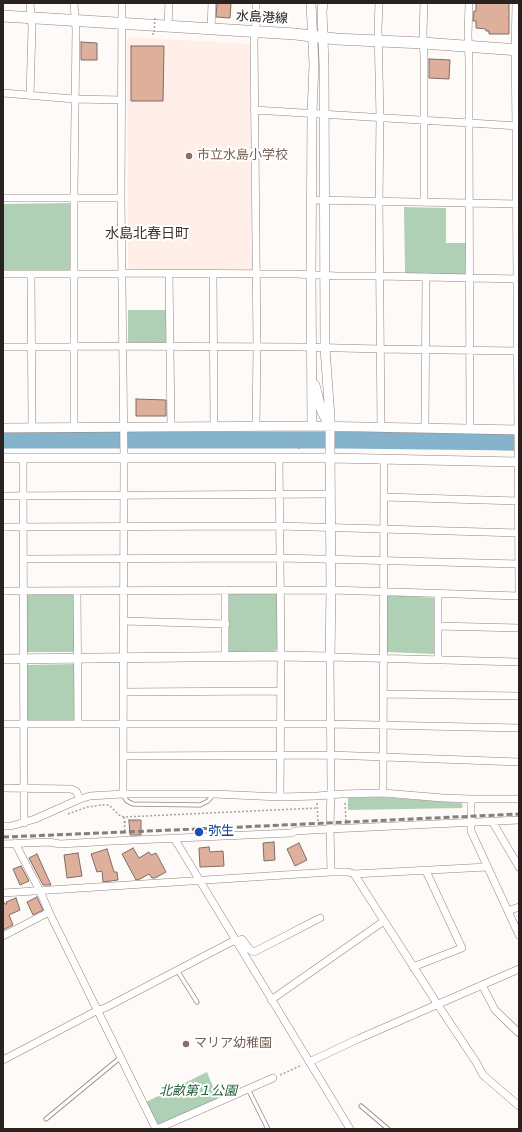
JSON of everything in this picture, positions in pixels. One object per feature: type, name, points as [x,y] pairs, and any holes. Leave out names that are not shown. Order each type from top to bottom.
[{"type":"main road","name":"水島港線","points":[[3,16],[517,50]]},
{"type":"street","points":[[30,3],[32,28],[30,95]]},
{"type":"street","points":[[74,3],[74,427]]},
{"type":"street","points":[[122,3],[124,458],[123,794]]},
{"type":"street","points":[[168,26],[169,3]]},
{"type":"street","points":[[211,29],[212,3]]},
{"type":"street","points":[[256,3],[254,41],[257,347],[256,426]]},
{"type":"street","points":[[311,3],[318,37],[324,114],[325,348],[330,430],[331,527],[331,872]]},
{"type":"street","points":[[312,426],[312,113],[314,64],[323,3]]},
{"type":"street","points":[[378,3],[381,427]]},
{"type":"street","points":[[424,3],[424,202]]},
{"type":"street","points":[[469,3],[470,429]]},
{"type":"street","points":[[516,3],[518,126],[519,590]]},
{"type":"street","points":[[3,93],[74,99],[122,100]]},
{"type":"street","points":[[254,110],[518,126]]},
{"type":"street","points":[[3,198],[122,198]]},
{"type":"street","points":[[312,200],[518,204]]},
{"type":"street","points":[[169,273],[171,426]]},
{"type":"street","points":[[3,274],[256,274],[518,280]]},
{"type":"street","points":[[31,274],[32,427]]},
{"type":"street","points":[[213,274],[214,426]]},
{"type":"street","points":[[425,428],[426,277]]},
{"type":"street","points":[[3,347],[257,347],[518,352]]},
{"type":"street","points":[[312,372],[322,412],[330,430]]},
{"type":"street","points":[[3,428],[123,426],[312,426],[330,430],[381,427],[470,429],[518,432]]},
{"type":"street","points":[[3,458],[330,458],[518,460]]},
{"type":"street","points":[[23,458],[24,823]]},
{"type":"street","points":[[279,458],[281,656],[280,796]]},
{"type":"street","points":[[383,793],[384,459]]},
{"type":"street","points":[[3,496],[330,494]]},
{"type":"street","points":[[384,496],[518,501]]},
{"type":"street","points":[[3,527],[279,526],[519,533]]},
{"type":"street","points":[[23,559],[280,558],[519,564]]},
{"type":"street","points":[[225,590],[225,657]]},
{"type":"street","points":[[3,591],[331,590],[519,596]]},
{"type":"street","points":[[77,591],[78,724]]},
{"type":"street","points":[[438,594],[438,660]]},
{"type":"street","points":[[123,621],[226,624]]},
{"type":"street","points":[[438,626],[519,628]]},
{"type":"street","points":[[3,659],[281,656],[519,662]]},
{"type":"street","points":[[123,692],[280,691]]},
{"type":"street","points":[[383,694],[519,696]]},
{"type":"street","points":[[3,724],[330,724],[519,728]]},
{"type":"street","points":[[123,756],[331,755],[519,762]]},
{"type":"street","points":[[3,788],[71,789],[76,791],[80,799]]},
{"type":"street","points":[[3,826],[35,820],[70,802],[90,796],[123,794],[280,796],[383,793],[443,798],[519,799]]},
{"type":"street","points":[[471,799],[471,831],[519,935]]},
{"type":"street","points":[[3,844],[49,842],[60,844],[519,820]]},
{"type":"street","points":[[492,821],[519,867]]},
{"type":"street","points":[[174,838],[350,1129]]},
{"type":"street","points":[[15,843],[157,1129],[273,1078]]},
{"type":"street","points":[[3,893],[200,882],[331,872],[348,872],[354,874],[487,867]]},
{"type":"street","points":[[413,967],[462,948],[426,871]]},
{"type":"street","points":[[354,874],[483,1075],[519,1106]]},
{"type":"street","points":[[508,911],[519,907]]},
{"type":"street","points":[[3,936],[49,912]]},
{"type":"street","points":[[3,1060],[98,1010],[105,1008],[236,941],[242,939],[250,950],[254,952],[320,918]]},
{"type":"street","points":[[271,1000],[384,921]]},
{"type":"street","points":[[309,1062],[519,969]]},
{"type":"street","points":[[482,985],[495,1010],[519,1033]]},
{"type":"lane","points":[[123,794],[127,801],[133,804],[200,805],[208,801],[214,794]]},
{"type":"lane","points":[[177,970],[197,1002]]},
{"type":"lane","points":[[46,1119],[121,1057]]},
{"type":"lane","points":[[248,1089],[268,1129]]},
{"type":"lane","points":[[361,1106],[388,1129]]},
{"type":"path","points":[[152,34],[154,34],[154,17]]},
{"type":"path","points":[[299,438],[299,447]]},
{"type":"path","points":[[345,799],[346,825]]},
{"type":"path","points":[[317,801],[318,826]]},
{"type":"path","points":[[67,815],[87,806],[101,804],[109,805],[119,815],[124,816],[209,814],[213,812],[317,808]]},
{"type":"path","points":[[124,816],[125,837]]},
{"type":"path","points":[[124,822],[142,821]]},
{"type":"path","points":[[273,1078],[309,1062]]},
{"type":"shaded area","name":"市立水島小学校","points":[[131,37],[250,44],[252,271],[131,270],[128,267],[127,39]]},
{"type":"green space","points":[[72,203],[72,271],[3,272],[3,204]]},
{"type":"green space","points":[[404,207],[446,208],[446,243],[466,243],[465,275],[405,274]]},
{"type":"green space","points":[[128,310],[167,310],[168,343],[128,343]]},
{"type":"green space","points":[[228,594],[277,594],[277,649],[275,651],[229,652]]},
{"type":"green space","points":[[27,595],[74,595],[74,652],[26,652]]},
{"type":"green space","points":[[387,595],[436,598],[435,654],[386,652]]},
{"type":"green space","points":[[74,664],[75,720],[26,720],[26,665]]},
{"type":"green space","points":[[380,797],[461,803],[463,805],[462,808],[348,810],[348,798]]},
{"type":"green space","name":"北畝第１公園","points":[[207,1072],[218,1099],[161,1125],[156,1123],[146,1102]]},
{"type":"building","points":[[217,3],[231,3],[230,18],[216,17]]},
{"type":"building","points":[[476,3],[509,3],[509,34],[489,34],[489,31],[486,31],[486,29],[476,28],[476,21],[473,21],[474,11],[476,11]]},
{"type":"building","points":[[81,42],[97,43],[97,60],[81,60]]},
{"type":"building","points":[[131,46],[164,46],[163,101],[131,101]]},
{"type":"building","points":[[429,59],[450,60],[449,79],[429,78]]},
{"type":"building","points":[[136,399],[166,400],[166,416],[136,416]]},
{"type":"building","points":[[129,820],[141,820],[141,835],[130,835]]},
{"type":"building","points":[[274,842],[275,860],[264,861],[263,843]]},
{"type":"building","points":[[299,843],[307,860],[295,866],[287,849]]},
{"type":"building","points":[[209,847],[210,852],[223,851],[224,866],[200,867],[199,848]]},
{"type":"building","points":[[133,848],[139,858],[149,852],[151,855],[156,853],[166,872],[155,878],[152,878],[149,874],[136,880],[122,854]]},
{"type":"building","points":[[107,849],[114,872],[117,872],[118,880],[103,882],[102,871],[97,872],[91,854]]},
{"type":"building","points":[[78,853],[82,876],[67,878],[64,855]]},
{"type":"building","points":[[37,854],[51,885],[43,885],[29,858]]},
{"type":"building","points":[[21,866],[29,881],[20,885],[13,869]]},
{"type":"building","points":[[37,897],[43,910],[33,915],[27,902]]},
{"type":"building","points":[[16,898],[20,910],[9,915],[13,925],[3,930],[3,901],[7,904],[6,902]]},
{"type":"waterway","points":[[3,440],[341,440],[519,442]]},
{"type":"waterway","points":[[3,446],[337,445],[517,449]]},
{"type":"railway","points":[[3,837],[519,814]]},
{"type":"place","name":"市立水島小学校","points":[[189,156]]},
{"type":"place","name":"弥生","points":[[199,832]]},
{"type":"place","name":"マリア幼稚園","points":[[186,1044]]},
{"type":"district","name":"水島北春日町","points":[[147,234]]}]
